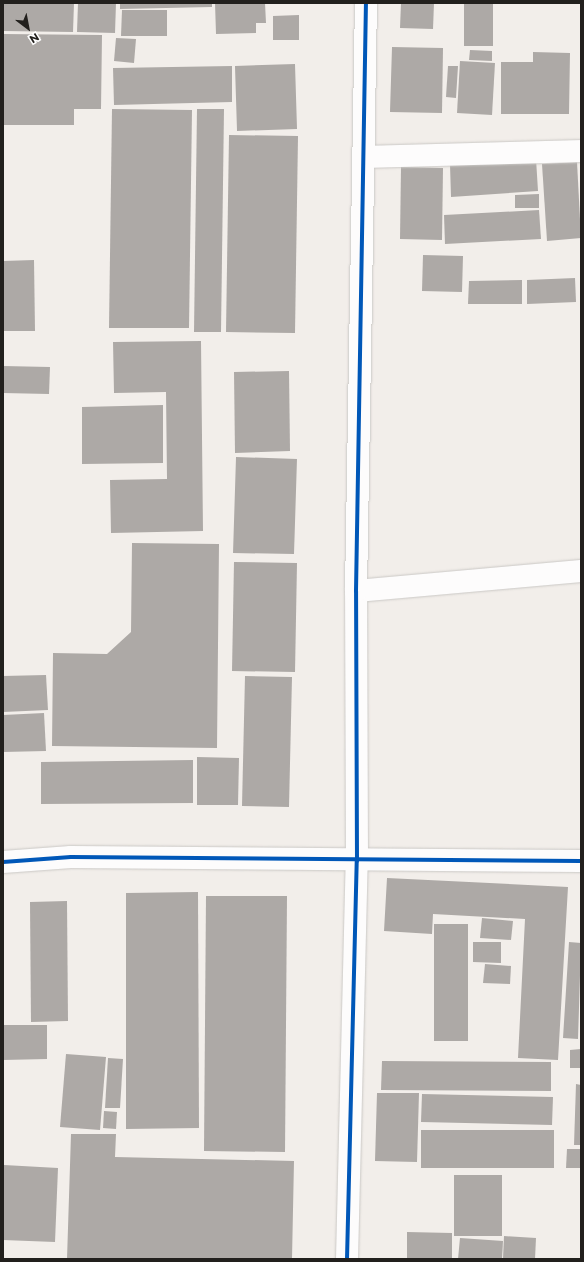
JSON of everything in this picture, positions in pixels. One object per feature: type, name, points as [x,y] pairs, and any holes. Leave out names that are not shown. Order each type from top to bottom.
[{"type":"street","points":[[347,1259],[358,861],[356,590],[365,157],[366,3]]},
{"type":"street","points":[[365,157],[581,151]]},
{"type":"street","points":[[356,590],[581,571]]},
{"type":"street","points":[[3,862],[71,857],[358,861],[581,861]]},
{"type":"building","points":[[3,3],[74,3],[73,32],[3,31]]},
{"type":"building","points":[[78,3],[116,3],[115,33],[77,32]]},
{"type":"building","points":[[120,3],[212,3],[212,7],[120,9]]},
{"type":"building","points":[[215,3],[265,3],[266,23],[256,23],[256,33],[216,34]]},
{"type":"building","points":[[401,3],[434,3],[433,29],[400,28]]},
{"type":"building","points":[[464,3],[493,3],[493,46],[464,46]]},
{"type":"building","points":[[122,10],[167,10],[167,36],[121,36]]},
{"type":"building","points":[[299,15],[299,40],[273,40],[273,16]]},
{"type":"building","points":[[3,34],[102,35],[101,109],[74,109],[74,125],[3,125]]},
{"type":"building","points":[[116,38],[136,39],[134,63],[114,61]]},
{"type":"building","points":[[392,47],[443,48],[442,113],[390,112]]},
{"type":"building","points":[[470,50],[492,51],[492,61],[469,60]]},
{"type":"building","points":[[533,52],[570,53],[569,114],[501,114],[501,62],[533,62]]},
{"type":"building","points":[[460,61],[495,63],[492,115],[457,113]]},
{"type":"building","points":[[295,64],[297,129],[237,131],[235,66]]},
{"type":"building","points":[[232,66],[232,102],[114,105],[113,68]]},
{"type":"building","points":[[448,66],[458,66],[456,98],[446,97]]},
{"type":"building","points":[[112,109],[192,110],[189,328],[109,328]]},
{"type":"building","points":[[197,109],[224,109],[221,332],[194,332]]},
{"type":"building","points":[[229,135],[298,136],[295,333],[226,332]]},
{"type":"building","points":[[536,159],[538,191],[451,197],[450,164]]},
{"type":"building","points":[[577,162],[581,238],[547,241],[542,164]]},
{"type":"building","points":[[401,167],[443,168],[442,240],[400,239]]},
{"type":"building","points":[[539,194],[539,208],[515,208],[515,195]]},
{"type":"building","points":[[539,210],[541,239],[445,244],[444,215]]},
{"type":"building","points":[[423,255],[463,256],[462,292],[422,291]]},
{"type":"building","points":[[34,260],[35,331],[3,331],[3,261]]},
{"type":"building","points":[[575,278],[576,302],[527,304],[527,280]]},
{"type":"building","points":[[522,280],[522,304],[468,304],[469,281]]},
{"type":"building","points":[[201,341],[203,531],[111,533],[110,480],[167,479],[166,392],[114,393],[113,342]]},
{"type":"building","points":[[3,366],[50,367],[49,394],[3,393]]},
{"type":"building","points":[[289,371],[290,451],[235,453],[234,372]]},
{"type":"building","points":[[163,405],[163,463],[82,464],[82,407]]},
{"type":"building","points":[[236,457],[297,459],[294,554],[233,553]]},
{"type":"building","points":[[132,543],[219,544],[217,748],[52,746],[53,653],[107,654],[131,632]]},
{"type":"building","points":[[234,562],[297,563],[295,672],[232,671]]},
{"type":"building","points":[[46,675],[48,710],[3,712],[3,676]]},
{"type":"building","points":[[245,676],[292,677],[289,807],[242,806]]},
{"type":"building","points":[[44,713],[46,751],[3,752],[3,715]]},
{"type":"building","points":[[197,757],[239,758],[238,805],[197,805]]},
{"type":"building","points":[[193,760],[193,803],[41,804],[41,762]]},
{"type":"building","points":[[387,878],[568,887],[558,1060],[518,1058],[525,919],[433,914],[432,934],[384,931]]},
{"type":"building","points":[[198,892],[199,1128],[126,1129],[126,893]]},
{"type":"building","points":[[206,896],[287,896],[285,1152],[204,1151]]},
{"type":"building","points":[[67,901],[68,1021],[31,1022],[30,902]]},
{"type":"building","points":[[482,918],[513,921],[511,940],[480,938]]},
{"type":"building","points":[[434,924],[468,924],[468,1041],[434,1041]]},
{"type":"building","points":[[473,942],[501,942],[501,963],[473,962]]},
{"type":"building","points":[[569,942],[581,943],[578,1039],[563,1038]]},
{"type":"building","points":[[485,964],[511,966],[510,984],[483,983]]},
{"type":"building","points":[[3,1025],[47,1025],[47,1059],[3,1060]]},
{"type":"building","points":[[581,1049],[581,1068],[570,1068],[570,1050]]},
{"type":"building","points":[[66,1054],[106,1057],[100,1130],[60,1127]]},
{"type":"building","points":[[108,1058],[123,1059],[120,1108],[105,1108]]},
{"type":"building","points":[[382,1061],[551,1062],[551,1091],[381,1090]]},
{"type":"building","points":[[576,1084],[581,1085],[581,1145],[574,1145]]},
{"type":"building","points":[[377,1093],[419,1093],[417,1162],[375,1161]]},
{"type":"building","points":[[422,1094],[553,1097],[552,1125],[421,1122]]},
{"type":"building","points":[[104,1111],[117,1112],[116,1129],[103,1128]]},
{"type":"building","points":[[421,1130],[554,1130],[554,1168],[421,1168]]},
{"type":"building","points":[[71,1134],[116,1134],[115,1157],[294,1161],[292,1259],[67,1259]]},
{"type":"building","points":[[567,1149],[581,1149],[581,1168],[566,1168]]},
{"type":"building","points":[[4,1165],[58,1168],[55,1242],[3,1240]]},
{"type":"building","points":[[454,1175],[502,1175],[502,1236],[454,1236]]},
{"type":"building","points":[[407,1232],[452,1233],[452,1259],[407,1259]]},
{"type":"building","points":[[504,1236],[536,1238],[535,1259],[503,1259]]},
{"type":"building","points":[[460,1238],[503,1241],[502,1259],[458,1259]]},
{"type":"cycle path","points":[[347,1259],[357,861],[356,591],[366,3]]},
{"type":"cycle path","points":[[3,862],[71,857],[581,861]]}]
